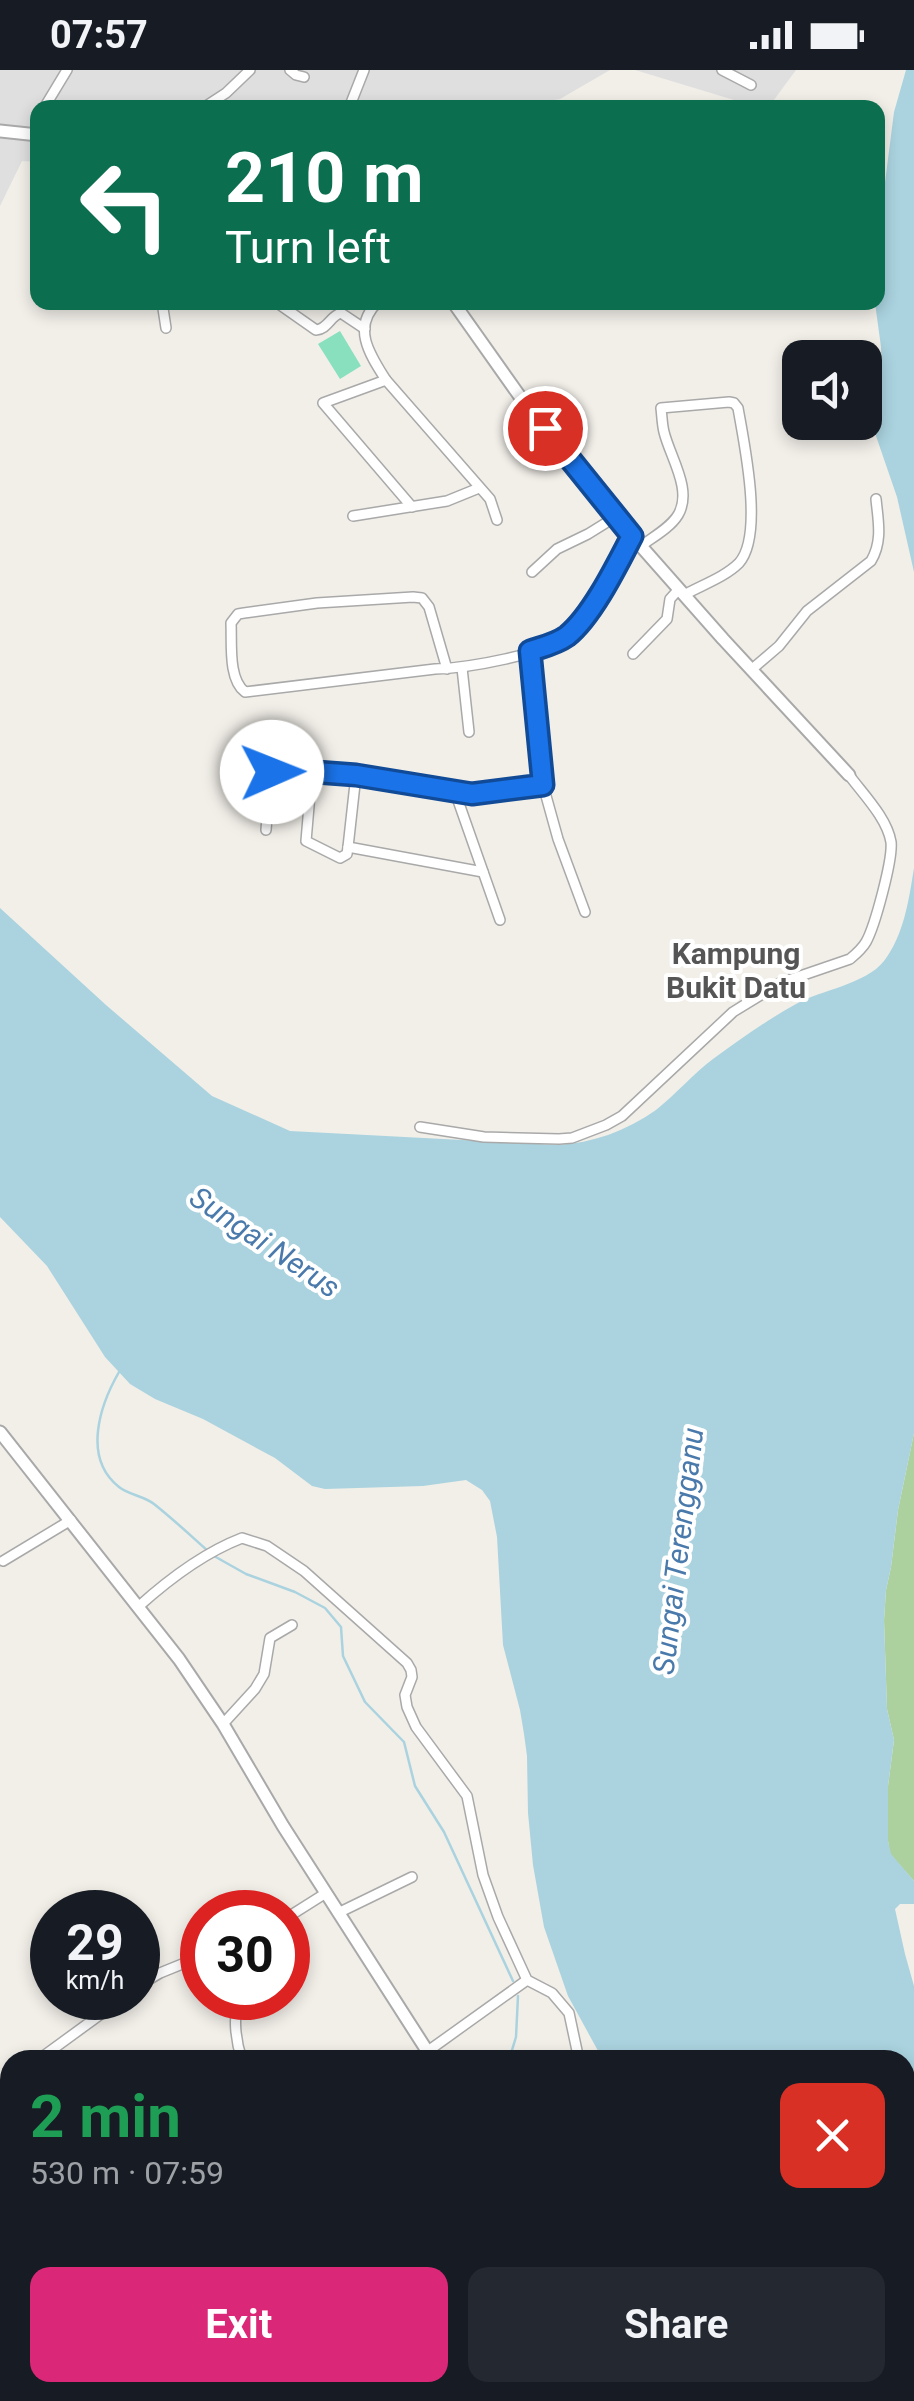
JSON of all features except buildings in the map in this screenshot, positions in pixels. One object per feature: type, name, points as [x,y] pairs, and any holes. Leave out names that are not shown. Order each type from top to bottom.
[{"type":"street","points":[[49,100],[66,70]]},
{"type":"street","points":[[215,100],[250,70]]},
{"type":"street","points":[[290,70],[304,77]]},
{"type":"street","points":[[352,100],[364,70]]},
{"type":"street","points":[[722,70],[751,85]]},
{"type":"street","points":[[0,131],[30,134]]},
{"type":"street","points":[[163,310],[166,328]]},
{"type":"street","points":[[287,310],[316,330],[340,313],[365,328]]},
{"type":"street","points":[[371,310],[365,328],[369,352],[386,380],[492,502],[498,520]]},
{"type":"street","points":[[420,1126],[484,1137],[559,1139],[572,1138],[622,1116],[733,1012],[780,983],[858,953],[872,926],[891,841],[880,818],[849,776],[637,541],[521,398],[459,310]]},
{"type":"street","points":[[386,380],[323,402],[412,508]]},
{"type":"street","points":[[447,669],[429,607],[422,598],[244,612],[231,623],[235,679],[238,688],[245,692],[462,668],[557,642],[572,632],[637,541],[670,525],[682,506],[681,484],[664,433],[661,408],[734,403],[749,482],[749,544],[729,571],[670,599],[667,619],[632,654]]},
{"type":"street","points":[[352,516],[447,501],[479,488]]},
{"type":"street","points":[[751,670],[779,646],[807,611],[871,560],[879,536],[876,499]]},
{"type":"street","points":[[532,572],[557,549],[617,516]]},
{"type":"street","points":[[530,651],[543,785],[584,912]]},
{"type":"street","points":[[462,668],[469,732]]},
{"type":"street","points":[[266,830],[270,777],[276,769],[356,775],[455,792],[488,793],[543,785]]},
{"type":"street","points":[[312,771],[306,841],[340,858],[347,854],[356,775]]},
{"type":"street","points":[[455,792],[500,920]]},
{"type":"street","points":[[348,847],[484,872]]},
{"type":"street","points":[[0,1432],[178,1658],[426,2050]]},
{"type":"street","points":[[3,1561],[71,1520]]},
{"type":"street","points":[[138,1606],[203,1557],[242,1538],[270,1548],[304,1572],[407,1663],[412,1677],[405,1695],[407,1707],[416,1727],[467,1796],[482,1874],[498,1918],[527,1980],[552,1993],[569,2012],[577,2050]]},
{"type":"street","points":[[223,1724],[264,1674],[270,1638],[292,1624]]},
{"type":"street","points":[[338,1913],[412,1876]]},
{"type":"street","points":[[310,1904],[326,1893]]},
{"type":"street","points":[[440,2050],[527,1980]]},
{"type":"street","points":[[52,2050],[93,2020]]},
{"type":"street","points":[[235,2020],[239,2050]]},
{"type":"shaded area","points":[[0,70],[610,70],[555,100],[30,100],[30,162],[22,161],[0,206]]},
{"type":"shaded area","points":[[635,70],[796,70],[774,100],[734,100]]},
{"type":"green space","points":[[340,331],[361,366],[340,379],[318,344]]},
{"type":"green space","points":[[914,1433],[914,1881],[890,1854],[888,1841],[888,1786],[894,1740],[887,1709],[884,1620],[898,1510]]},
{"type":"water","points":[[906,70],[914,70],[914,572],[897,497],[877,440],[882,440],[882,340],[876,310],[885,310],[885,182],[894,112]]},
{"type":"water","points":[[914,868],[914,1433],[898,1510],[884,1620],[887,1709],[894,1740],[888,1786],[888,1841],[891,1854],[914,1881],[914,1904],[900,1904],[895,1909],[914,1986],[914,2050],[598,2050],[568,1996],[544,1927],[533,1865],[524,1734],[503,1645],[497,1537],[490,1501],[482,1490],[466,1480],[423,1486],[312,1486],[275,1458],[130,1384],[105,1357],[47,1266],[0,1217],[0,908],[212,1096],[290,1131],[557,1145],[596,1139],[633,1124],[764,1023],[806,999],[876,969],[891,951],[908,904]]},
{"type":"waterway","points":[[119,1372],[101,1415],[101,1461],[119,1487],[154,1504],[208,1551]]},
{"type":"waterway","points":[[214,1556],[325,1608],[341,1627],[343,1656],[365,1702],[404,1742],[415,1786],[444,1832],[513,1981]]},
{"type":"waterway","points":[[512,2050],[518,1996]]},
{"type":"district","name":"Kampung Bukit Datu","points":[[736,970]]},
{"type":"route","points":[[272,772],[276,769],[356,775],[472,794],[543,785],[530,651],[572,632],[606,585],[632,536],[545,428]]},
{"type":"water label","name":"Sungai Nerus","points":[[265,1242]]},
{"type":"water label","name":"Sungai Terengganu","points":[[678,1551]]}]
